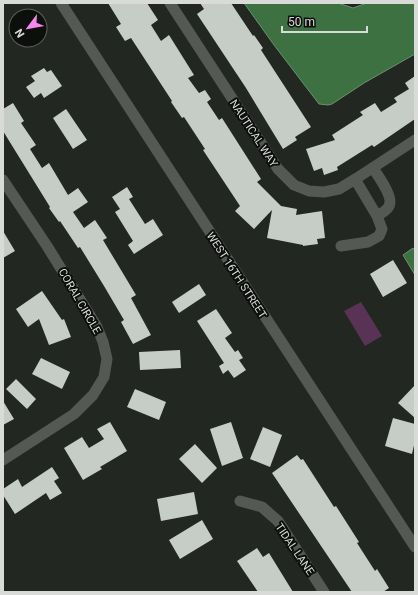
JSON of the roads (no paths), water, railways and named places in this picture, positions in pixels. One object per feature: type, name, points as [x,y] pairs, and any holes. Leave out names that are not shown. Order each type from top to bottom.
[{"type":"street","name":"WEST 16TH STREET","points":[[60,3],[415,548]]},
{"type":"street","name":"NAUTICAL WAY","points":[[170,3],[278,169],[294,185],[309,191],[324,192],[339,189],[415,140]]},
{"type":"street","points":[[373,168],[391,202],[389,208],[377,216]]},
{"type":"street","points":[[341,246],[368,242],[379,236],[382,229],[377,216],[356,179]]},
{"type":"street","name":"CORAL CIRCLE","points":[[3,180],[47,246],[97,327],[103,342],[107,359],[104,377],[93,395],[74,414],[3,460]]},
{"type":"street","name":"TIDAL LANE","points":[[240,501],[262,507],[278,521],[324,592]]}]
